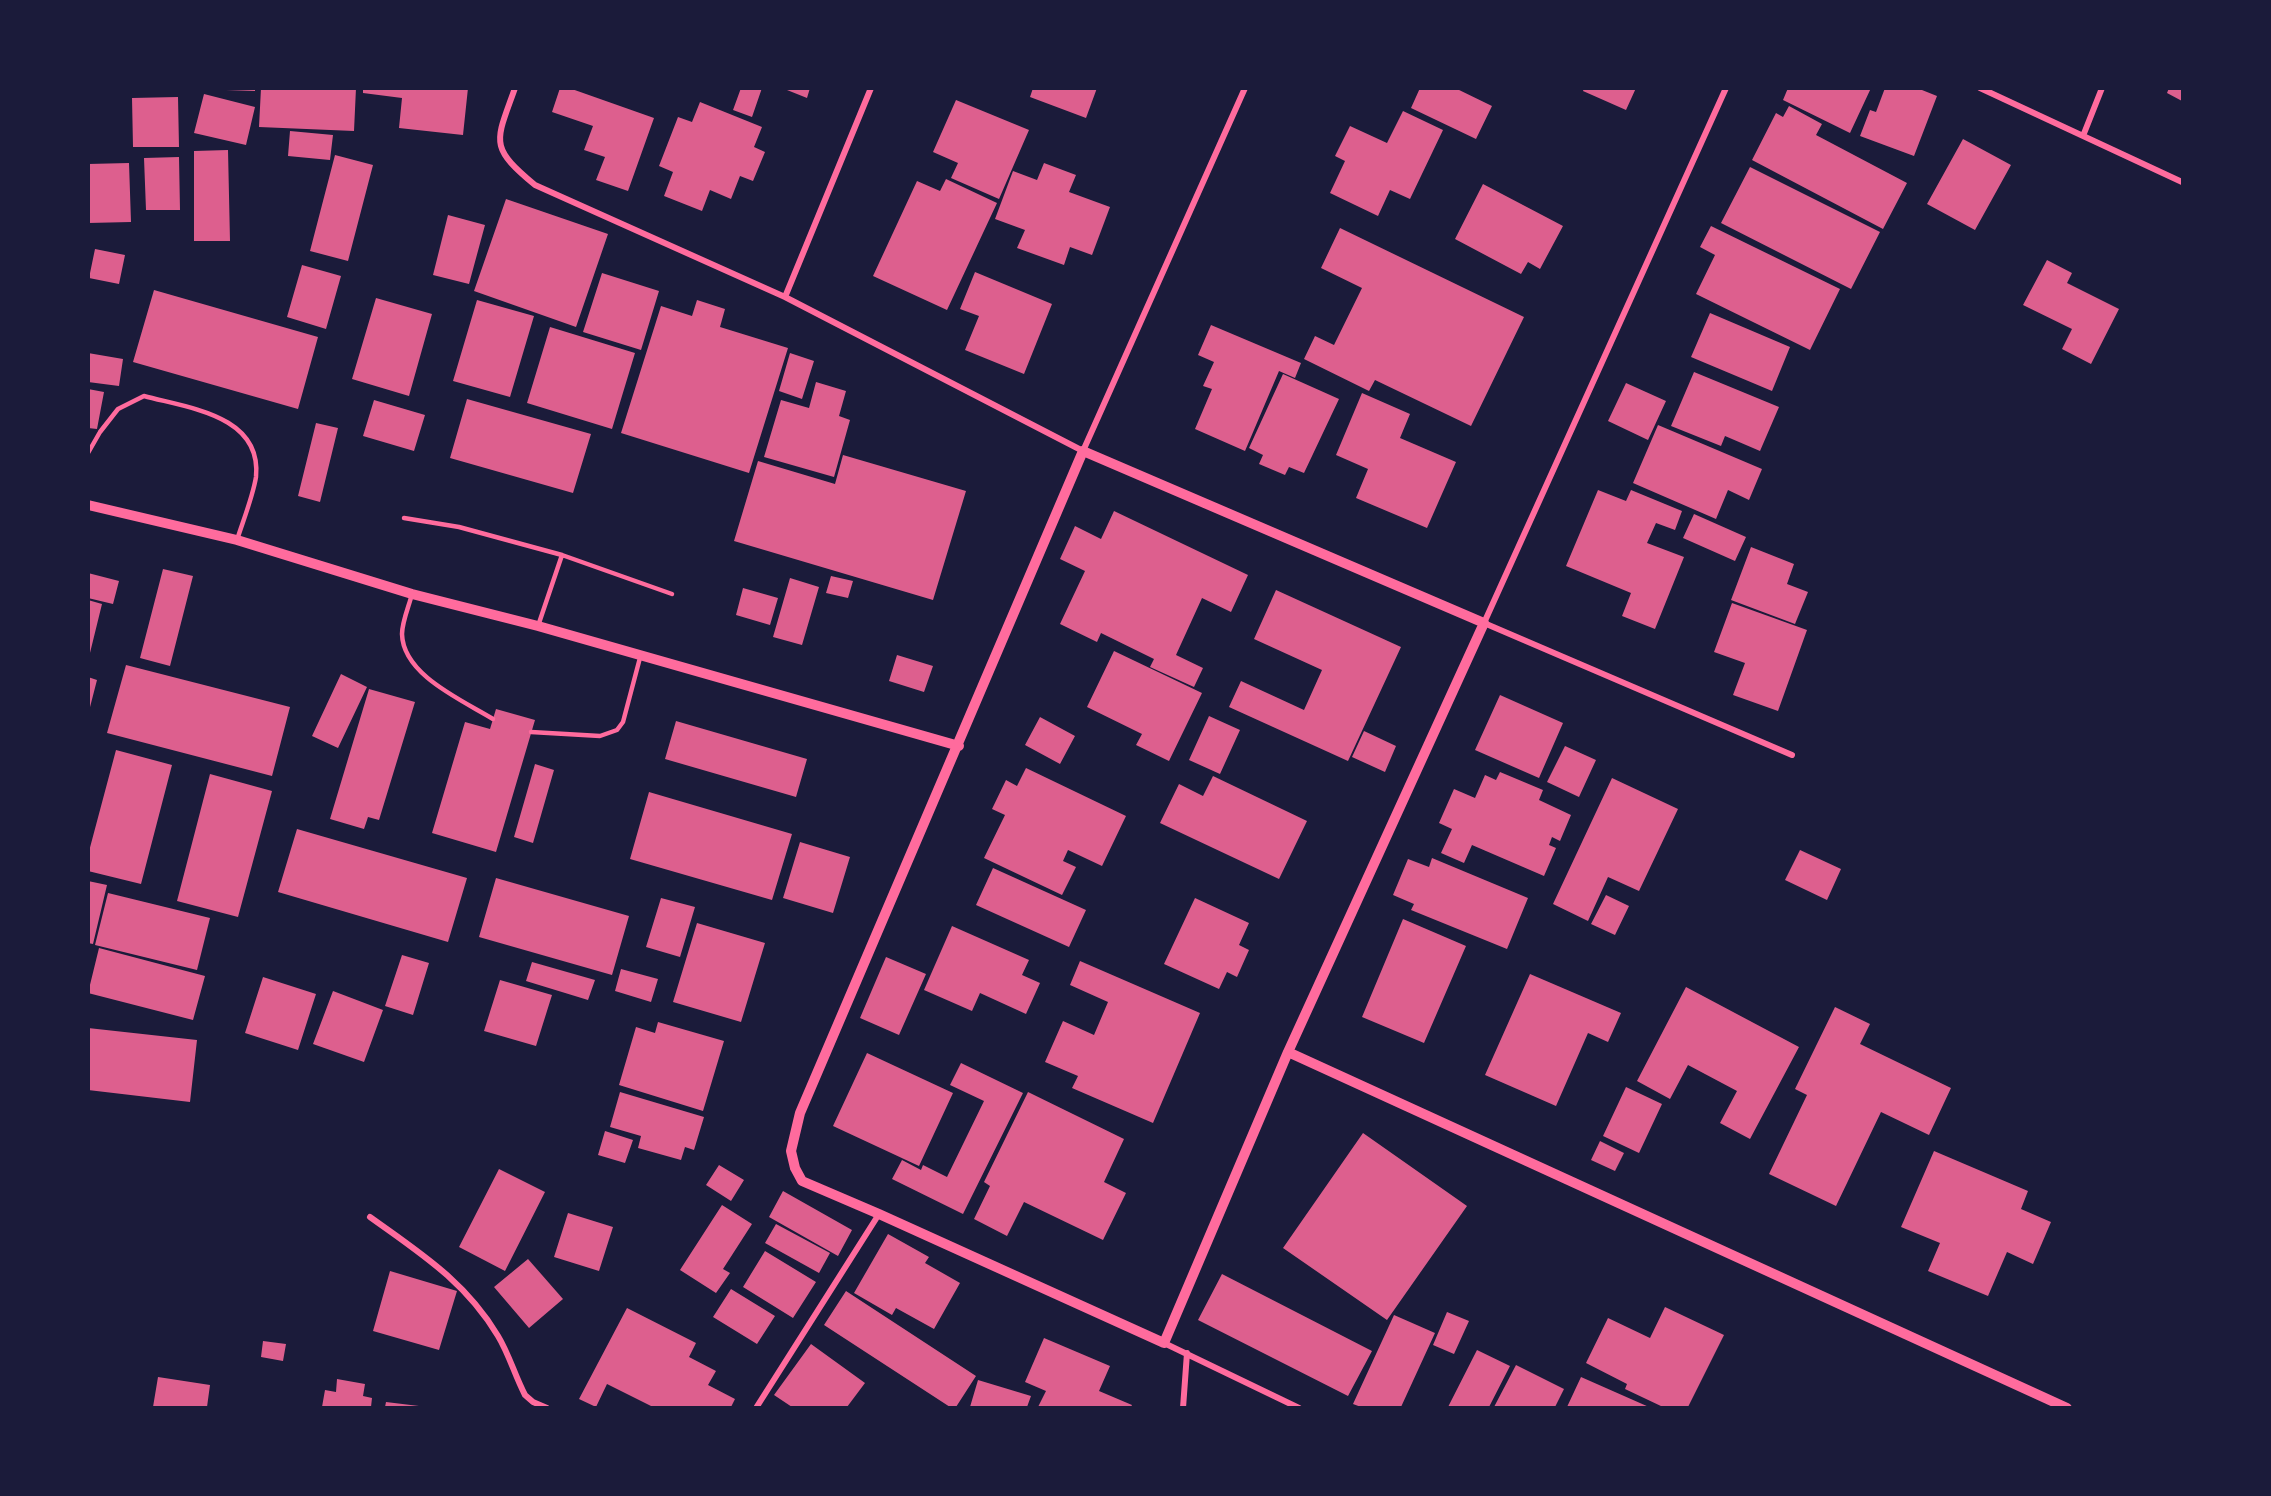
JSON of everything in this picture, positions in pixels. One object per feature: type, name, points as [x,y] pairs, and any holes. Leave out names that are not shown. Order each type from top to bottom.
[{"type":"street","points":[[515,88],[499,139],[501,151],[513,167],[535,185],[785,297],[1083,451],[1792,755]]},
{"type":"street","points":[[785,297],[871,88]]},
{"type":"street","points":[[1245,88],[1083,451],[800,1113],[791,1151],[795,1168],[802,1181],[1187,1353],[1299,1407]]},
{"type":"street","points":[[1164,1343],[1288,1052],[1726,88]]},
{"type":"street","points":[[1980,88],[2182,182]]},
{"type":"street","points":[[2083,136],[2102,88]]},
{"type":"street","points":[[88,505],[237,540],[412,594],[640,654],[958,746]]},
{"type":"street","points":[[1288,1052],[2067,1407]]},
{"type":"street","points":[[756,1407],[879,1214]]},
{"type":"street","points":[[370,1218],[441,1268],[469,1296],[499,1337],[525,1395],[533,1402],[547,1407]]},
{"type":"street","points":[[1183,1407],[1187,1353]]},
{"type":"lane","points":[[88,453],[100,432],[118,409],[144,396],[224,418],[240,430],[254,451],[256,477],[237,540]]},
{"type":"lane","points":[[404,518],[459,526],[562,555],[672,594]]},
{"type":"lane","points":[[538,626],[562,555]]},
{"type":"lane","points":[[412,594],[402,634],[409,658],[423,676],[493,719]]},
{"type":"lane","points":[[531,732],[600,736],[618,730],[623,722],[640,654]]},
{"type":"building","points":[[226,88],[255,88],[255,91],[226,90]]},
{"type":"building","points":[[261,88],[356,88],[354,131],[259,127]]},
{"type":"building","points":[[363,88],[468,88],[463,135],[399,128],[402,98],[363,93]]},
{"type":"building","points":[[560,88],[569,88],[654,118],[628,191],[596,180],[605,157],[584,150],[593,126],[552,112]]},
{"type":"building","points":[[741,88],[762,88],[752,117],[733,110]]},
{"type":"building","points":[[782,88],[810,88],[807,98]]},
{"type":"building","points":[[1033,88],[1097,88],[1086,118],[1030,97]]},
{"type":"building","points":[[1420,88],[1455,88],[1492,106],[1476,139],[1411,108]]},
{"type":"building","points":[[1584,88],[1636,88],[1626,110],[1583,91]]},
{"type":"building","points":[[1788,88],[1871,88],[1850,133],[1783,100]]},
{"type":"building","points":[[1885,88],[1917,88],[1937,96],[1914,156],[1860,136],[1870,110],[1876,112]]},
{"type":"building","points":[[2169,88],[2182,88],[2182,101],[2167,93]]},
{"type":"building","points":[[204,94],[255,107],[246,145],[194,133]]},
{"type":"building","points":[[178,97],[179,147],[133,147],[132,98]]},
{"type":"building","points":[[956,100],[1029,130],[999,199],[951,178],[958,163],[933,152]]},
{"type":"building","points":[[700,102],[762,127],[754,147],[765,152],[753,181],[740,176],[731,199],[710,190],[702,211],[664,196],[673,172],[659,166],[678,117],[692,122]]},
{"type":"building","points":[[1789,106],[1822,124],[1816,135],[1907,183],[1883,229],[1752,160],[1776,113],[1783,117]]},
{"type":"building","points":[[1403,111],[1443,130],[1410,199],[1390,190],[1378,216],[1330,193],[1345,161],[1335,156],[1350,126],[1387,143]]},
{"type":"building","points":[[290,131],[333,135],[330,160],[288,156]]},
{"type":"building","points":[[1963,139],[2011,165],[1975,230],[1927,204]]},
{"type":"building","points":[[228,150],[230,241],[194,241],[194,151]]},
{"type":"building","points":[[335,155],[373,165],[348,261],[310,251]]},
{"type":"building","points":[[179,157],[180,210],[146,210],[144,158]]},
{"type":"building","points":[[129,163],[131,222],[88,223],[88,164]]},
{"type":"building","points":[[1044,163],[1076,175],[1069,192],[1110,207],[1092,255],[1070,247],[1064,265],[1017,248],[1025,230],[995,219],[1013,171],[1037,180]]},
{"type":"building","points":[[1750,167],[1880,232],[1851,289],[1721,223]]},
{"type":"building","points":[[946,179],[997,203],[947,310],[873,276],[917,181],[940,191]]},
{"type":"building","points":[[1483,184],[1563,226],[1540,269],[1528,262],[1521,274],[1455,239]]},
{"type":"building","points":[[506,199],[608,234],[576,327],[474,291]]},
{"type":"building","points":[[448,215],[485,225],[469,284],[433,275]]},
{"type":"building","points":[[1711,226],[1840,289],[1810,350],[1696,294],[1715,255],[1700,247]]},
{"type":"building","points":[[1340,228],[1524,317],[1471,426],[1375,380],[1369,391],[1304,359],[1315,336],[1334,345],[1362,288],[1321,268]]},
{"type":"building","points":[[95,249],[125,255],[119,284],[89,278]]},
{"type":"building","points":[[2047,260],[2072,273],[2067,283],[2119,309],[2091,364],[2062,349],[2072,329],[2023,305]]},
{"type":"building","points":[[302,265],[341,276],[326,329],[287,317]]},
{"type":"building","points":[[975,272],[1052,304],[1024,374],[965,350],[979,316],[960,309]]},
{"type":"building","points":[[602,273],[659,291],[641,350],[583,332]]},
{"type":"building","points":[[154,290],[318,337],[298,409],[133,362]]},
{"type":"building","points":[[376,298],[432,314],[409,396],[352,379]]},
{"type":"building","points":[[477,300],[534,316],[510,397],[453,381]]},
{"type":"building","points":[[697,300],[725,309],[720,327],[788,348],[749,473],[621,433],[661,306],[692,316]]},
{"type":"building","points":[[1710,313],[1790,347],[1772,391],[1691,357]]},
{"type":"building","points":[[1211,325],[1301,363],[1295,378],[1279,371],[1245,451],[1195,429],[1212,389],[1203,386],[1214,362],[1198,355]]},
{"type":"building","points":[[550,327],[635,353],[612,429],[527,403]]},
{"type":"building","points":[[88,353],[123,359],[119,386],[88,382]]},
{"type":"building","points":[[790,353],[814,361],[802,399],[779,391]]},
{"type":"building","points":[[1694,372],[1779,407],[1760,451],[1725,436],[1721,446],[1671,426]]},
{"type":"building","points":[[1283,374],[1339,399],[1304,473],[1289,467],[1285,475],[1259,464],[1263,455],[1249,448]]},
{"type":"building","points":[[816,382],[846,391],[839,416],[850,420],[834,477],[764,457],[781,400],[809,408]]},
{"type":"building","points":[[1626,383],[1666,401],[1648,440],[1608,421]]},
{"type":"building","points":[[88,389],[104,392],[97,429],[88,428]]},
{"type":"building","points":[[1362,393],[1410,414],[1400,438],[1456,462],[1427,528],[1356,498],[1368,469],[1336,455]]},
{"type":"building","points":[[467,399],[591,434],[573,493],[450,458]]},
{"type":"building","points":[[374,400],[425,415],[414,451],[363,436]]},
{"type":"building","points":[[316,423],[338,428],[320,502],[298,496]]},
{"type":"building","points":[[1658,425],[1762,469],[1749,500],[1728,490],[1716,519],[1633,483]]},
{"type":"building","points":[[843,455],[966,491],[933,600],[734,541],[758,461],[835,484]]},
{"type":"building","points":[[1598,490],[1626,501],[1631,490],[1682,511],[1675,530],[1656,523],[1647,543],[1684,557],[1655,629],[1622,616],[1631,593],[1566,566]]},
{"type":"building","points":[[1114,511],[1248,575],[1231,612],[1202,598],[1176,655],[1203,668],[1194,687],[1150,667],[1154,659],[1101,633],[1097,642],[1060,624],[1085,571],[1060,559],[1075,526],[1101,539]]},
{"type":"building","points":[[1694,514],[1746,537],[1735,561],[1683,538]]},
{"type":"building","points":[[1751,547],[1794,564],[1787,584],[1808,592],[1795,624],[1731,600]]},
{"type":"building","points":[[163,569],[193,576],[170,666],[140,658]]},
{"type":"building","points":[[88,573],[119,581],[113,604],[88,598]]},
{"type":"building","points":[[831,576],[853,581],[848,598],[826,593]]},
{"type":"building","points":[[790,578],[819,587],[802,645],[773,637]]},
{"type":"building","points":[[743,588],[778,598],[770,625],[736,615]]},
{"type":"building","points":[[1276,590],[1401,647],[1348,761],[1229,707],[1241,681],[1304,710],[1322,670],[1254,639]]},
{"type":"building","points":[[88,600],[102,604],[89,657],[88,657]]},
{"type":"building","points":[[1732,603],[1807,630],[1778,711],[1733,695],[1745,663],[1714,652]]},
{"type":"building","points":[[1114,651],[1202,693],[1169,761],[1136,745],[1142,734],[1087,707]]},
{"type":"building","points":[[897,655],[933,666],[924,692],[889,681]]},
{"type":"building","points":[[126,665],[290,707],[272,776],[107,733]]},
{"type":"building","points":[[341,674],[367,687],[338,748],[312,736]]},
{"type":"building","points":[[88,677],[97,680],[89,711],[88,711]]},
{"type":"building","points":[[369,689],[415,702],[379,820],[368,817],[364,829],[330,819]]},
{"type":"building","points":[[1500,695],[1563,723],[1539,778],[1475,750]]},
{"type":"building","points":[[496,709],[535,720],[496,852],[432,833],[465,722],[490,729]]},
{"type":"building","points":[[1209,716],[1240,730],[1220,774],[1189,760]]},
{"type":"building","points":[[1040,717],[1075,736],[1060,764],[1025,745]]},
{"type":"building","points":[[676,721],[807,759],[796,797],[665,759]]},
{"type":"building","points":[[1364,731],[1396,746],[1385,772],[1352,757]]},
{"type":"building","points":[[1565,746],[1596,760],[1579,797],[1547,782]]},
{"type":"building","points":[[116,750],[172,765],[141,884],[88,871],[88,855]]},
{"type":"building","points":[[535,764],[554,770],[533,843],[514,837]]},
{"type":"building","points":[[1026,768],[1126,816],[1102,866],[1068,850],[1063,861],[1076,867],[1062,895],[984,858],[1005,815],[992,809],[1006,780],[1017,786]]},
{"type":"building","points":[[1500,772],[1543,790],[1539,800],[1571,815],[1560,841],[1552,837],[1549,845],[1556,848],[1544,876],[1472,845],[1464,863],[1441,853],[1452,829],[1439,823],[1454,789],[1475,798],[1485,775],[1496,780]]},
{"type":"building","points":[[210,774],[272,791],[238,917],[177,901]]},
{"type":"building","points":[[1213,776],[1307,821],[1279,879],[1160,823],[1179,784],[1203,796]]},
{"type":"building","points":[[1612,778],[1678,809],[1639,891],[1608,877],[1588,921],[1553,904]]},
{"type":"building","points":[[649,792],[792,834],[772,900],[630,859]]},
{"type":"building","points":[[297,829],[467,878],[448,942],[278,892]]},
{"type":"building","points":[[800,842],[850,857],[833,913],[783,898]]},
{"type":"building","points":[[1800,850],[1841,869],[1827,900],[1785,880]]},
{"type":"building","points":[[1432,858],[1528,898],[1507,949],[1411,910],[1414,904],[1393,895],[1408,859],[1429,867]]},
{"type":"building","points":[[993,868],[1086,910],[1069,947],[976,905]]},
{"type":"building","points":[[496,878],[629,916],[612,975],[479,937]]},
{"type":"building","points":[[88,881],[107,885],[93,944],[88,943]]},
{"type":"building","points":[[108,893],[210,918],[197,970],[95,945]]},
{"type":"building","points":[[1606,895],[1629,906],[1615,935],[1591,924]]},
{"type":"building","points":[[661,898],[695,907],[680,957],[646,947]]},
{"type":"building","points":[[1195,898],[1249,923],[1239,945],[1249,950],[1237,977],[1227,972],[1219,989],[1164,964]]},
{"type":"building","points":[[1403,919],[1466,946],[1424,1043],[1362,1017]]},
{"type":"building","points":[[697,923],[765,943],[741,1022],[673,1002]]},
{"type":"building","points":[[952,926],[1029,960],[1022,975],[1040,983],[1026,1014],[980,993],[972,1011],[924,990]]},
{"type":"building","points":[[99,948],[205,976],[193,1020],[88,993]]},
{"type":"building","points":[[402,955],[429,963],[413,1015],[385,1006]]},
{"type":"building","points":[[886,957],[926,974],[899,1035],[860,1018]]},
{"type":"building","points":[[1080,961],[1200,1013],[1153,1123],[1072,1088],[1078,1076],[1045,1062],[1063,1021],[1094,1035],[1108,1002],[1070,985]]},
{"type":"building","points":[[532,962],[595,980],[588,1000],[526,981]]},
{"type":"building","points":[[621,969],[658,979],[651,1002],[615,991]]},
{"type":"building","points":[[1530,974],[1621,1013],[1608,1042],[1588,1033],[1556,1106],[1485,1075]]},
{"type":"building","points":[[263,977],[316,994],[298,1050],[245,1033]]},
{"type":"building","points":[[500,980],[552,995],[536,1046],[484,1031]]},
{"type":"building","points":[[1686,987],[1799,1047],[1750,1139],[1720,1123],[1737,1091],[1688,1065],[1670,1099],[1637,1081]]},
{"type":"building","points":[[333,991],[383,1010],[364,1062],[313,1044]]},
{"type":"building","points":[[1835,1007],[1870,1024],[1860,1044],[1951,1088],[1929,1135],[1881,1112],[1836,1206],[1769,1174],[1807,1095],[1795,1089]]},
{"type":"building","points":[[658,1022],[724,1041],[703,1111],[619,1085],[636,1027],[655,1033]]},
{"type":"building","points":[[88,1028],[197,1040],[190,1102],[88,1090]]},
{"type":"building","points":[[867,1053],[953,1093],[919,1166],[833,1126]]},
{"type":"building","points":[[961,1063],[1023,1093],[963,1214],[892,1179],[902,1160],[921,1170],[923,1165],[947,1177],[984,1101],[950,1085]]},
{"type":"building","points":[[1626,1087],[1662,1104],[1639,1153],[1603,1136]]},
{"type":"building","points":[[620,1092],[704,1117],[694,1150],[685,1147],[681,1160],[638,1148],[641,1136],[610,1127]]},
{"type":"building","points":[[1028,1092],[1124,1139],[1104,1182],[1126,1193],[1103,1240],[1024,1202],[1007,1236],[974,1219],[990,1186],[984,1182]]},
{"type":"building","points":[[605,1131],[633,1140],[625,1163],[598,1155]]},
{"type":"building","points":[[1363,1133],[1467,1206],[1387,1320],[1283,1248]]},
{"type":"building","points":[[1600,1141],[1624,1153],[1615,1171],[1591,1160]]},
{"type":"building","points":[[1934,1151],[2028,1191],[2021,1209],[2051,1222],[2033,1264],[2007,1252],[1988,1296],[1928,1271],[1940,1243],[1901,1227]]},
{"type":"building","points":[[719,1165],[744,1180],[731,1201],[706,1185]]},
{"type":"building","points":[[499,1169],[545,1192],[505,1271],[459,1247]]},
{"type":"building","points":[[783,1191],[852,1230],[838,1256],[769,1217]]},
{"type":"building","points":[[722,1205],[752,1224],[723,1269],[730,1273],[716,1293],[680,1270]]},
{"type":"building","points":[[568,1213],[613,1227],[599,1271],[554,1257]]},
{"type":"building","points":[[776,1224],[830,1253],[819,1273],[765,1243]]},
{"type":"building","points":[[888,1234],[929,1257],[925,1263],[960,1283],[934,1329],[896,1308],[892,1315],[854,1293]]},
{"type":"building","points":[[765,1251],[816,1282],[793,1318],[743,1287]]},
{"type":"building","points":[[528,1259],[563,1299],[529,1328],[494,1287]]},
{"type":"building","points":[[390,1271],[457,1291],[439,1350],[373,1331]]},
{"type":"building","points":[[1222,1274],[1372,1351],[1348,1396],[1198,1320]]},
{"type":"building","points":[[731,1289],[775,1316],[757,1344],[713,1317]]},
{"type":"building","points":[[846,1291],[976,1376],[956,1407],[950,1407],[824,1325]]},
{"type":"building","points":[[1665,1307],[1724,1335],[1688,1407],[1663,1407],[1625,1389],[1627,1384],[1586,1363],[1608,1318],[1650,1338]]},
{"type":"building","points":[[627,1308],[696,1343],[689,1357],[716,1371],[708,1385],[735,1399],[731,1407],[653,1407],[607,1384],[596,1407],[579,1399]]},
{"type":"building","points":[[1447,1312],[1469,1321],[1454,1354],[1433,1345]]},
{"type":"building","points":[[1394,1315],[1435,1333],[1401,1407],[1361,1407],[1353,1404]]},
{"type":"building","points":[[1044,1338],[1110,1366],[1099,1391],[1132,1405],[1131,1407],[1038,1407],[1046,1391],[1025,1382]]},
{"type":"building","points":[[263,1341],[286,1344],[283,1361],[261,1357]]},
{"type":"building","points":[[811,1344],[865,1383],[847,1407],[792,1407],[774,1395]]},
{"type":"building","points":[[1477,1350],[1510,1366],[1489,1407],[1448,1407]]},
{"type":"building","points":[[1516,1365],[1564,1389],[1555,1407],[1494,1407]]},
{"type":"building","points":[[158,1377],[210,1385],[207,1407],[153,1407]]},
{"type":"building","points":[[1581,1377],[1649,1407],[1567,1407]]},
{"type":"building","points":[[337,1379],[365,1384],[363,1396],[372,1398],[371,1407],[322,1407],[325,1390],[336,1392]]},
{"type":"building","points":[[978,1380],[1031,1396],[1027,1407],[970,1407]]},
{"type":"building","points":[[386,1402],[419,1406],[419,1407],[385,1407]]}]
